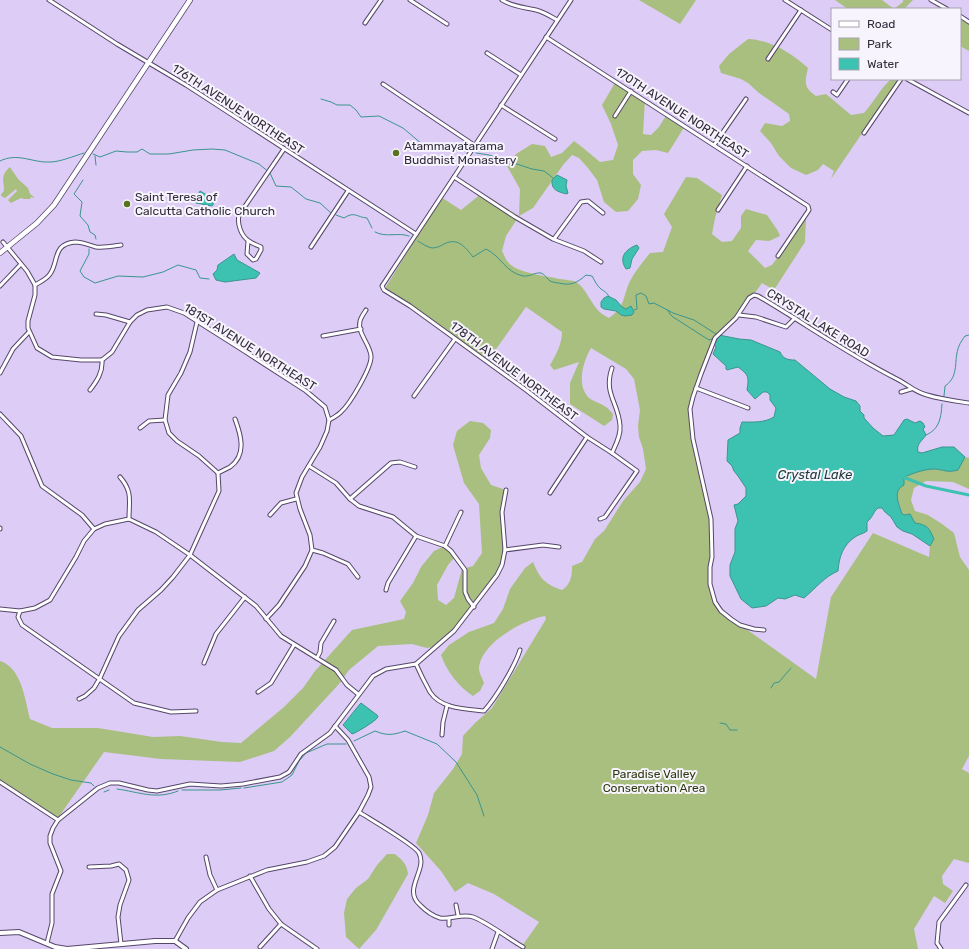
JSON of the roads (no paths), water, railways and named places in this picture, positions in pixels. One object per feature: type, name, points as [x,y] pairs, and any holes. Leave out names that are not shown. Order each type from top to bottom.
[{"type":"main road","points":[[0,253],[37,223],[54,205],[190,0]]},
{"type":"street","name":"176TH AVENUE NORTHEAST","points":[[49,0],[149,62],[416,234]]},
{"type":"street","points":[[365,23],[381,0]]},
{"type":"street","points":[[410,0],[446,24]]},
{"type":"street","points":[[502,0],[517,7],[537,10],[557,20]]},
{"type":"street","points":[[416,234],[571,0]]},
{"type":"street","points":[[785,0],[831,29]]},
{"type":"street","points":[[931,0],[945,8]]},
{"type":"street","points":[[768,60],[801,10]]},
{"type":"street","name":"170TH AVENUE NORTHEAST","points":[[546,37],[808,206],[809,210],[778,256]]},
{"type":"street","points":[[487,53],[521,75]]},
{"type":"street","points":[[833,92],[838,94],[847,80]]},
{"type":"street","points":[[864,133],[900,80]]},
{"type":"street","points":[[909,80],[969,113]]},
{"type":"street","points":[[383,84],[474,145]]},
{"type":"street","points":[[615,116],[631,91]]},
{"type":"street","points":[[714,145],[746,99]]},
{"type":"street","points":[[501,105],[555,139]]},
{"type":"street","points":[[248,241],[261,247],[256,259],[253,260],[247,254],[248,241],[238,221],[240,215],[284,149]]},
{"type":"street","points":[[718,210],[747,166]]},
{"type":"street","points":[[454,177],[515,217],[554,239],[584,251],[601,262]]},
{"type":"street","points":[[311,247],[348,191]]},
{"type":"street","points":[[554,239],[581,202],[588,201],[603,213]]},
{"type":"street","name":"178TH AVENUE NORTHEAST","points":[[416,234],[383,285],[384,290],[410,306],[587,437],[637,471],[605,517],[600,519]]},
{"type":"street","points":[[3,242],[32,278],[35,285],[35,295],[28,321],[29,332],[37,348],[52,357],[81,360],[102,360],[112,352],[130,322],[106,315],[96,314]]},
{"type":"street","points":[[35,285],[49,276],[53,269],[58,251],[68,244],[80,242],[103,247],[122,245]]},
{"type":"street","points":[[0,286],[21,264]]},
{"type":"street","name":"CRYSTAL LAKE ROAD","points":[[764,630],[740,625],[721,611],[715,602],[710,584],[710,567],[712,557],[710,519],[693,439],[690,409],[714,339],[739,315],[749,298],[756,295],[853,355],[898,379],[911,389],[926,395],[969,403]]},
{"type":"street","name":"181ST AVENUE NORTHEAST","points":[[130,322],[137,315],[147,310],[167,307],[184,313],[306,391],[325,407],[328,420]]},
{"type":"street","points":[[266,619],[279,605],[301,572],[312,550],[310,535],[296,499],[296,493],[298,485],[324,439],[328,420],[341,412],[347,406],[369,366],[372,358],[371,352],[361,329],[360,320],[366,310]]},
{"type":"street","points":[[739,315],[756,317],[786,327],[795,318]]},
{"type":"street","points":[[79,699],[94,688],[119,636],[138,610],[165,586],[190,555],[219,491],[218,473],[199,456],[177,441],[169,432],[165,420],[168,395],[181,373],[190,352],[197,322]]},
{"type":"street","points":[[323,336],[361,329]]},
{"type":"street","points":[[0,373],[13,349],[29,332]]},
{"type":"street","points":[[414,396],[455,339]]},
{"type":"street","points":[[90,390],[100,373],[102,360]]},
{"type":"street","points":[[612,368],[609,378],[610,393],[620,426],[617,442],[612,453]]},
{"type":"street","points":[[696,388],[748,408]]},
{"type":"street","points":[[901,392],[911,389]]},
{"type":"street","points":[[0,414],[21,436],[42,486],[82,515],[94,529]]},
{"type":"street","points":[[218,473],[230,466],[242,448],[242,438],[235,419]]},
{"type":"street","points":[[140,428],[149,422],[165,420]]},
{"type":"street","points":[[550,493],[587,437]]},
{"type":"street","points":[[350,499],[391,463],[400,462],[415,468]]},
{"type":"street","points":[[309,466],[336,483],[350,499],[359,506],[392,517],[416,536],[445,546],[454,554],[464,570],[466,583],[465,592],[468,599],[474,606]]},
{"type":"street","points":[[120,477],[130,493],[129,520]]},
{"type":"street","points":[[47,943],[52,923],[53,890],[61,871],[50,843],[50,836],[58,820],[98,788],[110,783],[157,791],[190,784],[221,786],[274,779],[289,772],[301,754],[330,733],[373,676],[386,669],[416,664],[454,631],[474,606],[497,575],[502,565],[505,550],[502,512],[506,490]]},
{"type":"street","points":[[270,515],[281,503],[296,499]]},
{"type":"street","points":[[445,546],[461,512]]},
{"type":"street","points":[[0,609],[20,611],[35,608],[50,600],[84,541],[94,529],[112,522],[129,520],[156,532],[190,555],[256,606],[281,636],[336,670],[347,685],[358,694]]},
{"type":"street","points":[[386,590],[388,583],[416,536]]},
{"type":"street","points":[[505,550],[543,545],[559,547]]},
{"type":"street","points":[[312,550],[348,564],[358,577]]},
{"type":"street","points":[[204,663],[216,634],[245,597]]},
{"type":"street","points":[[20,611],[18,617],[22,625],[134,703],[171,712],[196,712]]},
{"type":"street","points":[[317,658],[320,652],[321,643],[334,620]]},
{"type":"street","points":[[258,692],[271,683],[294,645]]},
{"type":"street","points":[[416,664],[430,692],[447,706],[484,711],[517,659],[520,650]]},
{"type":"street","points":[[442,735],[443,722],[447,706]]},
{"type":"street","points":[[175,940],[188,918],[200,902],[216,890],[267,870],[307,862],[324,856],[335,847],[359,812],[371,787],[369,777],[348,740],[335,726]]},
{"type":"street","points":[[0,782],[58,820]]},
{"type":"street","points":[[359,812],[412,846],[419,853],[421,862],[420,869],[414,885],[413,894],[415,900],[434,916],[442,918],[449,918],[458,915],[472,916],[523,947]]},
{"type":"street","points":[[206,857],[210,875],[216,890]]},
{"type":"street","points":[[89,867],[119,864],[126,870],[129,880],[120,905],[118,917],[121,944]]},
{"type":"street","points":[[250,876],[269,909],[281,924],[316,949]]},
{"type":"street","points":[[941,949],[938,943],[940,922],[966,885]]},
{"type":"street","points":[[456,906],[458,915]]},
{"type":"street","points":[[449,918],[449,925]]},
{"type":"street","points":[[260,947],[281,924]]},
{"type":"street","points":[[0,933],[19,932],[55,947],[67,949],[155,940],[175,940],[186,949]]},
{"type":"street","points":[[492,949],[498,932]]},
{"type":"water","points":[[557,175],[567,180],[567,194],[554,188],[552,180]]},
{"type":"water","points":[[200,191],[214,199],[212,206],[196,203],[195,200]]},
{"type":"water","points":[[637,245],[639,248],[632,259],[630,268],[626,269],[623,261],[624,254]]},
{"type":"water","points":[[234,254],[237,260],[260,273],[256,278],[225,282],[216,280],[213,274],[217,270],[218,265]]},
{"type":"water","points":[[608,296],[616,300],[626,309],[631,306],[634,312],[632,315],[621,315],[616,311],[601,307],[601,302]]},
{"type":"water","name":"Crystal Lake","points":[[719,335],[751,340],[780,352],[786,359],[795,360],[830,389],[844,397],[856,401],[860,406],[860,411],[864,415],[864,418],[883,436],[894,435],[904,420],[907,419],[915,423],[920,421],[925,427],[923,429],[926,435],[919,445],[918,452],[922,453],[942,447],[954,447],[965,457],[958,470],[927,470],[904,477],[904,485],[898,491],[897,498],[902,514],[910,514],[915,523],[928,528],[934,539],[930,546],[912,534],[897,527],[891,517],[882,508],[878,508],[867,522],[867,531],[855,537],[847,544],[839,561],[838,571],[824,580],[804,598],[795,595],[785,599],[778,598],[766,606],[752,608],[741,599],[730,576],[730,565],[735,552],[735,529],[738,521],[734,505],[738,504],[746,496],[746,488],[732,466],[727,461],[728,440],[740,433],[742,422],[758,422],[770,419],[774,417],[776,408],[770,400],[770,395],[767,392],[763,392],[755,399],[747,390],[748,379],[746,374],[738,367],[727,370],[726,366],[713,354],[716,347],[714,344],[716,340],[712,339]]},
{"type":"water","points":[[361,703],[378,717],[366,727],[352,734],[343,725]]},
{"type":"waterway","points":[[321,99],[337,105],[350,105],[361,117],[379,116],[403,128],[422,144],[438,149],[466,151]]},
{"type":"waterway","points":[[93,154],[100,157],[116,151],[137,152],[142,149],[150,154],[169,154],[193,150],[225,150],[259,164],[270,173],[276,186],[291,187],[306,199],[320,203],[331,213]]},
{"type":"waterway","points":[[0,161],[7,158],[19,158],[43,162],[54,162],[84,153]]},
{"type":"waterway","points":[[476,153],[489,155],[532,169],[544,171],[553,178]]},
{"type":"waterway","points":[[95,156],[96,165]]},
{"type":"waterway","points":[[83,180],[74,194],[82,202],[80,216],[88,225],[90,232],[95,235],[96,239]]},
{"type":"waterway","points":[[336,215],[344,218],[351,215],[367,218],[372,228]]},
{"type":"waterway","points":[[375,232],[383,235],[409,236]]},
{"type":"waterway","points":[[418,241],[432,248],[449,242],[457,242],[461,244],[473,257],[486,249],[517,274],[526,276],[541,273],[544,274],[550,281],[555,283],[570,284],[577,282],[586,275],[592,276],[598,286],[607,293],[609,297]]},
{"type":"waterway","points":[[89,249],[89,254],[80,271],[84,277],[95,283],[118,276],[143,277],[163,272],[178,265],[196,270],[200,278],[209,279]]},
{"type":"waterway","points":[[634,310],[637,309],[636,295],[641,293],[646,296],[649,304],[654,303],[673,313],[694,320],[716,334]]},
{"type":"waterway","points":[[668,310],[673,317],[709,340],[712,339]]},
{"type":"waterway","points":[[944,396],[945,386],[953,378],[959,345],[965,336],[969,335]]},
{"type":"waterway","points":[[926,435],[937,426],[942,404]]},
{"type":"waterway","points":[[903,477],[926,486],[969,495]]},
{"type":"waterway","points":[[771,688],[774,683],[779,682],[791,668]]},
{"type":"waterway","points":[[720,723],[726,724],[730,730],[737,730]]},
{"type":"waterway","points":[[354,741],[375,731],[383,734],[405,731],[437,744],[456,762],[477,795],[484,816]]},
{"type":"waterway","points":[[244,788],[282,782],[292,775],[299,761],[306,753],[327,744],[346,744]]},
{"type":"waterway","points":[[0,747],[30,764],[53,774],[71,780],[91,783],[94,786]]},
{"type":"waterway","points":[[182,790],[220,790],[241,788]]},
{"type":"waterway","points":[[117,789],[155,795],[170,794],[178,791]]},
{"type":"waterway","points":[[104,792],[109,790]]},
{"type":"place","name":"Atammayatarama Buddhist Monastery","points":[[396,153]]},
{"type":"place","name":"Saint Teresa of Calcutta Catholic Church","points":[[127,204]]},
{"type":"park label","name":"Paradise Valley Conservation Area","points":[[654,781]]}]
